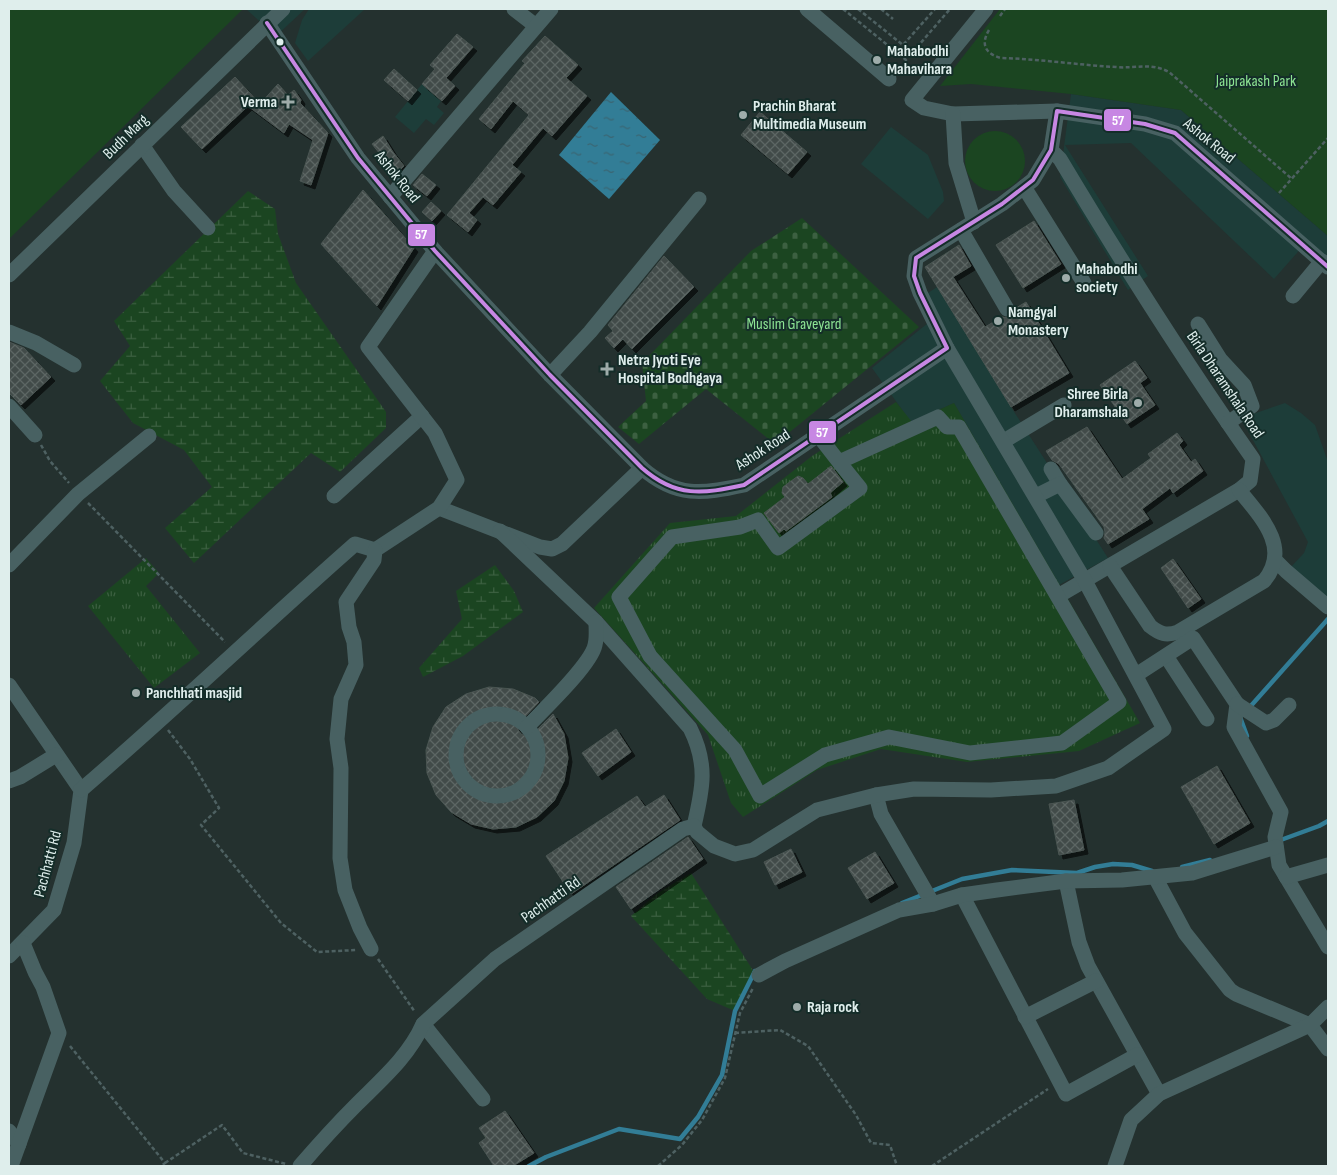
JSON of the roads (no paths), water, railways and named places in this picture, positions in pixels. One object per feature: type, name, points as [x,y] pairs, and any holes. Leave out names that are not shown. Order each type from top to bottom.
[{"type":"street","name":"Budh Marg","points":[[9,275],[283,9]]},
{"type":"street","points":[[514,9],[536,26]]},
{"type":"street","points":[[390,197],[551,9]]},
{"type":"street","points":[[806,9],[889,78]]},
{"type":"street","name":"Ashok Road","points":[[986,9],[912,100],[924,108],[953,114],[1057,111],[1144,124],[1175,133],[1325,264]]},
{"type":"street","name":"Ashok Road","points":[[267,23],[358,158],[435,251],[550,375],[642,468],[668,486],[692,492],[714,492],[744,485],[947,348]]},
{"type":"street","points":[[500,531],[596,622],[690,728],[697,742],[702,761],[700,797],[694,826],[697,832],[714,846],[735,854],[753,850],[816,810],[876,795],[914,789],[991,790],[1056,786],[1108,768],[1164,729],[1085,581],[1004,441],[947,348],[920,293],[914,276],[916,258],[1002,204],[1034,180],[1051,150],[1057,111]]},
{"type":"street","points":[[953,114],[956,163],[974,222]]},
{"type":"street","points":[[142,145],[174,191],[208,228]]},
{"type":"street","name":"Birla Dharamshala Road","points":[[1051,150],[1060,159],[1102,230],[1253,459],[1250,481],[1239,490],[1058,596]]},
{"type":"street","points":[[1024,187],[1084,283]]},
{"type":"street","points":[[550,375],[590,332],[698,199]]},
{"type":"street","points":[[960,230],[1007,309]]},
{"type":"street","points":[[9,685],[81,790],[161,721],[355,544],[375,550],[439,508],[457,480],[435,433],[368,347],[435,251]]},
{"type":"street","points":[[1293,296],[1325,264]]},
{"type":"street","points":[[1198,324],[1220,359],[1244,385],[1252,406],[1228,423]]},
{"type":"street","points":[[9,332],[36,343],[74,365]]},
{"type":"street","points":[[1004,441],[1064,404]]},
{"type":"street","points":[[9,406],[35,435]]},
{"type":"street","points":[[334,496],[422,416]]},
{"type":"street","points":[[818,435],[860,488],[778,548],[758,520],[740,527],[672,537],[619,597],[650,656],[735,750],[760,796],[825,755],[889,737],[970,753],[1062,743],[1119,702],[959,427],[947,427],[938,417],[840,462]]},
{"type":"street","points":[[9,565],[78,494],[149,436]]},
{"type":"street","points":[[439,508],[540,547],[552,549],[562,544],[642,468]]},
{"type":"street","points":[[1051,469],[1096,533]]},
{"type":"street","points":[[1036,496],[1060,484]]},
{"type":"street","points":[[1110,566],[1150,626],[1159,633],[1169,635],[1178,632],[1264,581],[1270,574],[1275,560],[1272,535],[1239,490]]},
{"type":"street","points":[[371,949],[360,928],[345,890],[340,858],[341,768],[337,738],[341,699],[356,665],[354,642],[348,627],[346,602],[374,560],[375,550]]},
{"type":"street","points":[[1275,560],[1328,606]]},
{"type":"street","points":[[527,727],[592,654],[595,646],[596,622]]},
{"type":"street","points":[[1136,675],[1193,638],[1238,705],[1266,723],[1270,722],[1289,705]]},
{"type":"street","points":[[1166,656],[1207,719]]},
{"type":"street","points":[[1238,705],[1234,727],[1281,812],[1275,842],[1279,864],[1328,947]]},
{"type":"street","points":[[503,714],[516,719],[527,727],[535,738],[538,752],[537,766],[532,778],[522,788],[510,795],[496,797],[483,794],[471,788],[462,778],[456,765],[455,752],[459,738],[466,727],[477,719],[503,714]]},
{"type":"street","points":[[9,781],[20,777],[56,755]]},
{"type":"street","name":"Pachhatti Rd","points":[[9,956],[54,910],[74,843],[81,790]]},
{"type":"street","points":[[876,795],[881,814],[922,888],[933,904]]},
{"type":"street","name":"Pachhatti Rd","points":[[293,1165],[330,1132],[404,1057],[417,1038],[423,1024],[495,959],[683,829],[694,826]]},
{"type":"street","points":[[759,975],[785,961],[899,910],[933,904],[962,895],[1066,881],[1122,880],[1192,873],[1275,842]]},
{"type":"street","points":[[1286,877],[1328,865]]},
{"type":"street","points":[[1155,877],[1185,932],[1230,990],[1310,1025],[1328,1048]]},
{"type":"street","points":[[1066,881],[1079,942],[1088,966],[1159,1094]]},
{"type":"street","points":[[962,895],[1066,1094],[1137,1055]]},
{"type":"street","points":[[11,1166],[59,1033],[43,987],[23,943]]},
{"type":"street","points":[[1025,1016],[1096,981]]},
{"type":"street","points":[[1115,1166],[1130,1120],[1159,1094],[1310,1025],[1328,1007]]},
{"type":"street","points":[[423,1024],[483,1098]]},
{"type":"street","points":[[9,1131],[19,1144]]},
{"type":"water","points":[[611,92],[660,140],[609,199],[559,155]]},
{"type":"waterway","points":[[1249,708],[1328,619]]},
{"type":"waterway","points":[[1240,717],[1247,736]]},
{"type":"waterway","points":[[1278,841],[1328,821]]},
{"type":"waterway","points":[[1182,867],[1210,860]]},
{"type":"waterway","points":[[902,903],[962,879],[1012,870],[1077,873],[1113,864],[1132,865],[1152,871]]},
{"type":"waterway","points":[[529,1166],[546,1157],[619,1129],[680,1139],[698,1117],[722,1075],[735,1011],[755,971]]},
{"type":"place","name":"Mahabodhi Mahavihara","points":[[877,60]]},
{"type":"place","name":"Verma","points":[[288,102]]},
{"type":"place","name":"Prachin Bharat Multimedia Museum","points":[[743,115]]},
{"type":"place","name":"Mahabodhi society","points":[[1066,278]]},
{"type":"place","name":"Namgyal Monastery","points":[[998,321]]},
{"type":"place","name":"Netra Jyoti Eye Hospital Bodhgaya","points":[[607,369]]},
{"type":"place","name":"Shree Birla Dharamshala","points":[[1138,403]]},
{"type":"place","name":"Panchhati masjid","points":[[136,693]]},
{"type":"place","name":"Raja rock","points":[[797,1007]]},
{"type":"park label","name":"Jaiprakash Park","points":[[1256,81]]},
{"type":"park label","name":"Muslim Graveyard","points":[[794,324]]}]
